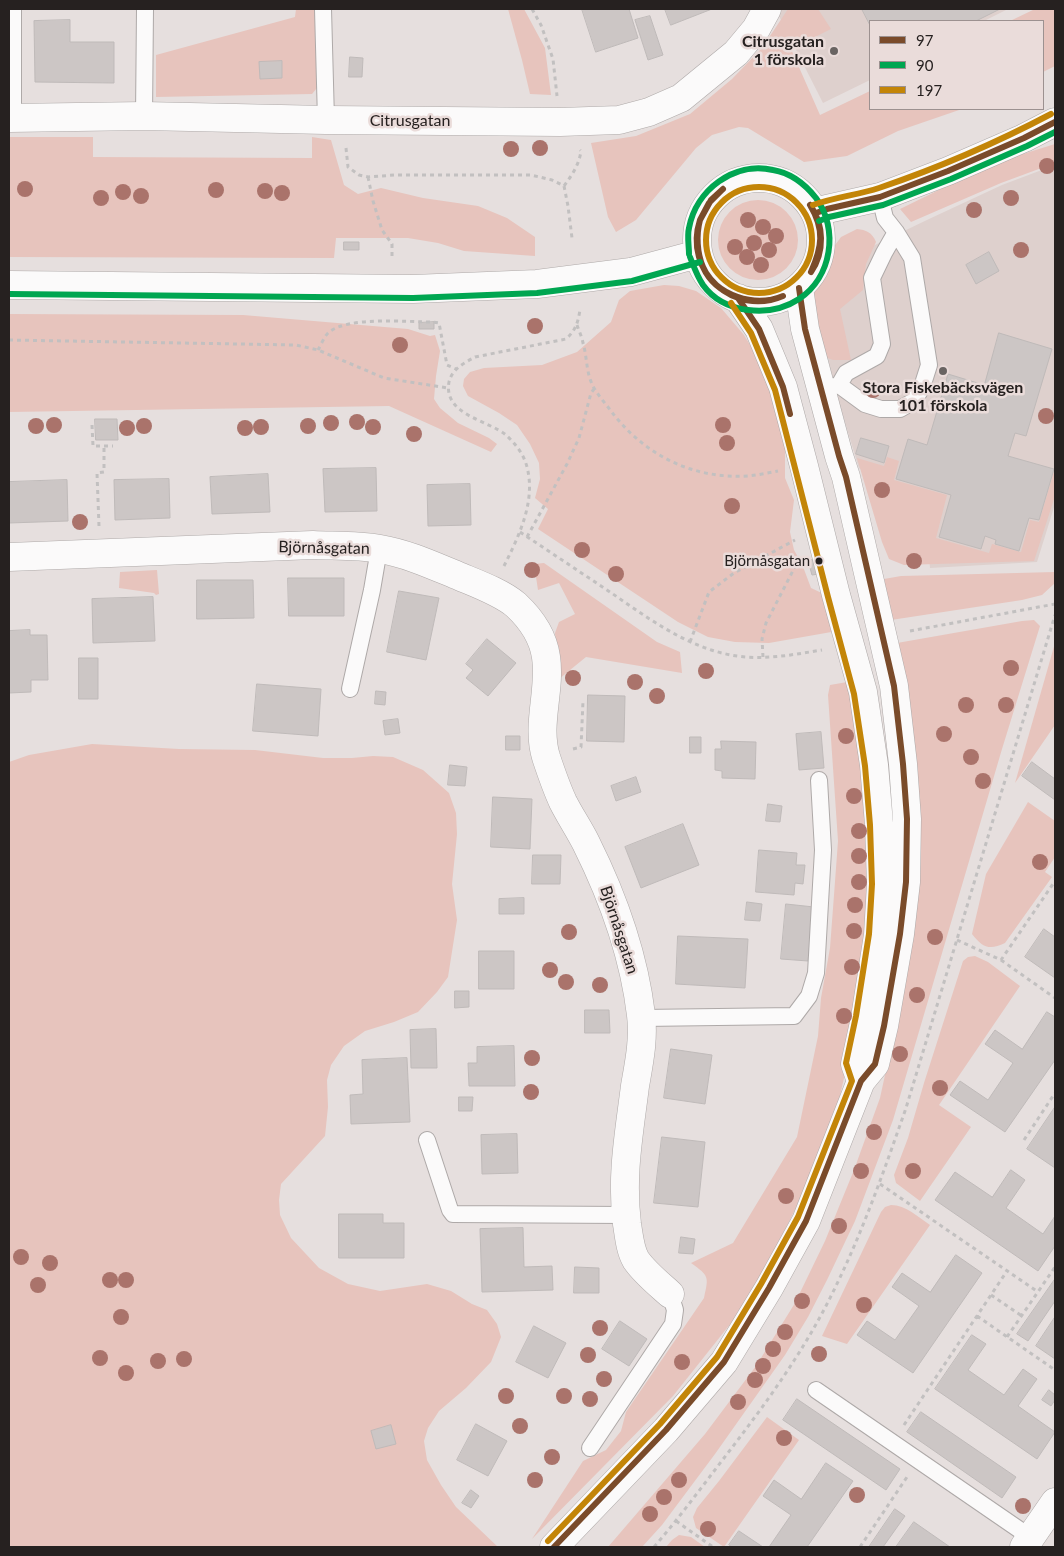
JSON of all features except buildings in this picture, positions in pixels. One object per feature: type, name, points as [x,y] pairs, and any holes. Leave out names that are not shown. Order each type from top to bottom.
[{"type":"street","name":"Citrusgatan","points":[[11,118],[144,116],[560,122],[619,120],[649,112],[681,98],[736,53],[756,29],[767,9]]},
{"type":"street","points":[[816,213],[880,197],[956,168],[1055,122]]},
{"type":"street","points":[[761,177],[783,182],[802,194],[816,213],[821,245],[818,261],[810,276],[799,288],[788,295],[764,302],[751,302],[738,298],[724,292],[712,282],[703,268],[698,254],[697,231],[704,209],[719,192],[738,180],[761,177]]},
{"type":"street","points":[[9,285],[413,289],[537,284],[631,272],[698,254]]},
{"type":"street","points":[[554,1547],[653,1444],[724,1362],[769,1288],[806,1221],[861,1082],[875,1064],[884,1026],[900,934],[906,882],[907,819],[903,764],[894,686],[846,476],[839,456],[830,387],[805,329],[799,288]]},
{"type":"street","points":[[738,298],[759,329],[783,387],[836,595],[863,692],[874,765],[879,824],[881,884],[878,935],[865,1018],[855,1064],[861,1082]]},
{"type":"street","name":"Björnåsgatan","points":[[9,557],[313,545],[379,549],[413,557],[491,591],[514,603],[532,622],[542,637],[546,657],[548,680],[542,733],[544,749],[563,802],[586,844],[616,912],[636,982],[642,1018],[641,1047],[626,1155],[624,1179],[626,1215],[630,1242],[636,1260],[670,1294]]},
{"type":"street","points":[[1027,1542],[1055,1502]]},
{"type":"lane","points":[[11,118],[13,9]]},
{"type":"lane","points":[[144,116],[145,9]]},
{"type":"lane","points":[[323,9],[334,120]]},
{"type":"lane","points":[[880,197],[884,218],[896,232],[912,258],[930,364],[922,387],[914,401],[900,409],[882,409],[865,404],[830,387],[846,373],[877,356],[882,344],[872,278],[896,232]]},
{"type":"lane","points":[[350,689],[379,549]]},
{"type":"lane","points":[[642,1018],[794,1016],[809,996],[816,973],[823,850],[819,780]]},
{"type":"lane","points":[[427,1140],[450,1210],[453,1214],[626,1215]]},
{"type":"lane","points":[[590,1448],[673,1324],[675,1310],[670,1294]]},
{"type":"lane","points":[[816,1390],[918,1460],[1027,1542]]},
{"type":"path","points":[[532,9],[553,59],[560,122]]},
{"type":"path","points":[[334,120],[348,166],[359,175],[368,177],[531,175],[552,180],[564,186]]},
{"type":"path","points":[[572,238],[564,186],[580,159],[581,151],[576,146]]},
{"type":"path","points":[[368,177],[382,230],[392,244],[392,256]]},
{"type":"path","points":[[491,591],[520,532],[528,503],[529,483],[527,466],[519,450],[505,435],[486,423],[463,413],[452,401],[448,388],[451,375],[463,363],[475,357],[566,339],[573,333],[577,325],[580,310]]},
{"type":"path","points":[[318,350],[328,333],[353,322],[433,322],[439,323],[447,365],[456,369]]},
{"type":"path","points":[[577,325],[583,343],[589,377],[594,389],[631,433],[653,452],[680,466],[704,473],[748,476],[804,466]]},
{"type":"path","points":[[9,340],[296,345],[318,350],[384,378],[448,388]]},
{"type":"path","points":[[527,536],[567,464],[579,438],[591,393],[594,389]]},
{"type":"path","points":[[92,425],[93,446],[113,446]]},
{"type":"path","points":[[100,554],[97,473],[104,472],[104,446]]},
{"type":"path","points":[[520,532],[656,623],[690,642],[720,652],[745,657],[783,656],[830,649]]},
{"type":"path","points":[[690,642],[709,592],[734,573],[799,537],[800,543]]},
{"type":"path","points":[[762,657],[762,639],[766,623],[800,557]]},
{"type":"path","points":[[910,631],[1055,604]]},
{"type":"path","points":[[654,1547],[676,1521],[783,1380],[832,1294],[880,1184],[906,1108],[1055,615]]},
{"type":"path","points":[[547,758],[581,747],[583,701]]},
{"type":"path","points":[[1001,960],[1055,882]]},
{"type":"path","points":[[957,940],[1001,960],[1055,998]]},
{"type":"path","points":[[1024,1140],[1055,1093]]},
{"type":"path","points":[[880,1184],[1038,1292]]},
{"type":"path","points":[[1007,1337],[1055,1267]]},
{"type":"path","points":[[892,1443],[1007,1271]]},
{"type":"path","points":[[991,1295],[1022,1316]]},
{"type":"path","points":[[977,1316],[1055,1370]]},
{"type":"path","points":[[860,1547],[918,1460]]},
{"type":"path","points":[[676,1521],[713,1547]]},
{"type":"shaded area","points":[[296,9],[315,9],[317,88],[312,94],[156,97],[156,55],[295,17]]},
{"type":"shaded area","points":[[508,9],[524,9],[545,48],[551,95],[530,94]]},
{"type":"shaded area","name":"Citrusgatan 1 förskola","points":[[781,9],[1008,9],[986,20],[869,20],[869,80],[823,103],[778,14]]},
{"type":"shaded area","points":[[788,9],[818,9],[831,29],[791,49],[820,115],[869,91],[869,110],[959,110],[898,131],[847,156],[804,162],[748,128],[739,127],[712,135],[696,148],[636,220],[616,232],[608,217],[591,143],[636,136],[690,114],[732,79],[762,48]]},
{"type":"shaded area","points":[[1035,9],[1055,9],[1055,66],[1044,72],[1044,20],[1012,20]]},
{"type":"shaded area","points":[[9,137],[93,137],[93,157],[312,158],[312,137],[331,140],[344,185],[358,194],[381,188],[423,198],[478,206],[507,218],[535,237],[535,256],[464,251],[438,243],[408,238],[336,238],[334,258],[9,257]]},
{"type":"shaded area","points":[[1055,144],[1055,163],[1001,183],[911,222],[900,209],[994,163]]},
{"type":"shaded area","name":"Stora Fiskebäcksvägen 101 förskola","points":[[1055,165],[1055,504],[1037,562],[930,568],[928,545],[895,494],[859,468],[839,403],[823,339],[854,255],[1002,185]]},
{"type":"shaded area","points":[[750,200],[766,200],[787,211],[798,232],[798,248],[787,269],[766,280],[750,280],[736,274],[724,262],[718,248],[718,232],[724,218],[736,206]]},
{"type":"shaded area","points":[[857,229],[868,232],[876,242],[866,264],[863,290],[840,309],[851,360],[833,360],[822,356],[809,329],[815,287],[827,256],[841,237]]},
{"type":"shaded area","points":[[664,285],[679,286],[696,291],[721,308],[744,335],[763,366],[785,448],[785,478],[794,500],[790,532],[794,550],[802,564],[811,588],[826,595],[837,631],[769,643],[735,642],[708,637],[678,622],[538,529],[548,509],[535,498],[540,479],[539,463],[530,444],[517,425],[468,396],[463,386],[464,379],[470,372],[484,368],[542,365],[577,352],[611,322],[619,300],[630,291]]},
{"type":"shaded area","points":[[9,314],[243,315],[408,329],[430,336],[435,335],[440,351],[434,399],[440,408],[458,423],[497,444],[491,452],[389,406],[9,412]]},
{"type":"shaded area","points":[[887,457],[899,461],[894,480],[947,495],[936,538],[989,553],[992,544],[1021,552],[1030,520],[1039,522],[1055,468],[1055,496],[1034,561],[904,565],[889,559],[882,542],[857,458],[884,466]]},
{"type":"shaded area","points":[[544,563],[657,642],[680,652],[682,673],[586,657],[559,679],[555,633],[559,622],[575,614],[559,583],[538,590],[534,564]]},
{"type":"shaded area","points":[[157,570],[159,594],[119,588],[120,572]]},
{"type":"shaded area","points":[[1055,572],[1055,583],[1042,595],[1022,600],[891,620],[884,579],[901,576]]},
{"type":"shaded area","points":[[1034,620],[1040,626],[893,1120],[855,1221],[808,1317],[785,1355],[662,1525],[642,1547],[608,1547],[705,1434],[756,1366],[795,1303],[825,1241],[854,1170],[880,1098],[900,1006],[897,643]]},
{"type":"shaded area","points":[[1055,643],[1055,725],[1015,783]]},
{"type":"shaded area","points":[[853,681],[873,877],[852,1043],[836,1113],[813,1173],[783,1234],[739,1313],[673,1396],[532,1539],[583,1461],[606,1450],[621,1431],[626,1412],[704,1298],[707,1285],[706,1277],[691,1263],[733,1243],[797,1137],[818,1036],[821,998],[830,948],[838,841],[828,695],[830,685]]},
{"type":"shaded area","points":[[92,744],[179,749],[255,750],[323,758],[393,757],[423,770],[449,793],[456,813],[457,834],[452,884],[457,920],[448,977],[418,1012],[365,1031],[344,1046],[331,1065],[327,1080],[328,1107],[325,1136],[281,1184],[279,1200],[280,1215],[291,1238],[319,1268],[348,1284],[380,1291],[427,1284],[451,1291],[472,1304],[487,1310],[497,1324],[501,1337],[491,1362],[466,1388],[439,1411],[428,1428],[424,1441],[427,1460],[456,1507],[498,1547],[9,1547],[9,762],[29,755]]},
{"type":"shaded area","points":[[1028,802],[1055,821],[1055,857],[1045,872],[1052,877],[1005,943],[994,947],[986,946],[979,942],[972,934],[986,874]]},
{"type":"shaded area","points":[[975,956],[988,962],[1020,986],[939,1105],[971,1127],[920,1201],[896,1183],[894,1175],[908,1138],[963,961],[968,957]]},
{"type":"shaded area","points":[[891,1205],[907,1209],[930,1225],[847,1344],[822,1336],[881,1212],[885,1207]]},
{"type":"shaded area","points":[[767,1417],[799,1440],[724,1547],[696,1528],[693,1517],[697,1508]]},
{"type":"shaded area","points":[[679,1535],[691,1537],[705,1547],[666,1547]]},
{"type":"transit line","name":"197","points":[[813,205],[871,190],[923,172],[988,145],[1051,114]]},
{"type":"transit line","name":"97","points":[[816,213],[880,197],[948,171],[1024,138],[1055,122]]},
{"type":"transit line","name":"90","points":[[819,221],[883,205],[951,179],[1055,132]]},
{"type":"transit line","name":"90","points":[[689,254],[689,228],[693,214],[700,202],[719,181],[731,174],[744,170],[758,168],[780,171],[797,180],[816,198],[828,224],[829,252],[819,278],[810,290],[799,299],[775,309],[748,310],[723,302],[712,295],[703,285],[690,257]]},
{"type":"transit line","name":"197","points":[[759,187],[779,191],[797,202],[808,220],[812,240],[808,260],[797,278],[779,289],[759,293],[739,289],[721,278],[710,260],[706,240],[710,220],[721,202],[739,191],[759,187]]},
{"type":"transit line","name":"97","points":[[700,220],[709,203],[723,189]]},
{"type":"transit line","name":"97","points":[[700,220],[711,200],[723,189]]},
{"type":"transit line","name":"97","points":[[810,205],[818,221],[821,238],[819,256],[811,272]]},
{"type":"transit line","name":"97","points":[[810,205],[820,231],[818,254],[811,272]]},
{"type":"transit line","name":"97","points":[[700,220],[699,256],[709,277],[717,285],[737,297],[749,300],[761,301],[783,296]]},
{"type":"transit line","name":"97","points":[[700,220],[697,239],[699,257],[706,272],[717,285],[731,295],[747,300],[765,301],[783,296]]},
{"type":"transit line","name":"90","points":[[9,294],[413,298],[537,293],[632,281],[700,262]]},
{"type":"transit line","name":"97","points":[[554,1547],[666,1430],[724,1362],[769,1288],[806,1221],[861,1081],[875,1064],[884,1026],[900,934],[906,882],[907,819],[903,764],[894,686],[846,477],[805,329],[799,288]]},
{"type":"transit line","name":"97","points":[[738,298],[759,329],[783,387],[790,414]]},
{"type":"transit line","name":"197","points":[[548,1541],[660,1424],[717,1357],[761,1284],[798,1217],[852,1081],[846,1063],[856,1016],[869,934],[872,884],[865,766],[854,694],[775,390],[751,333],[731,303]]},
{"type":"place","name":"Citrusgatan 1 förskola","points":[[834,51]]},
{"type":"place","name":"Stora Fiskebäcksvägen 101 förskola","points":[[943,371]]},
{"type":"place","name":"Björnåsgatan","points":[[819,561]]}]
